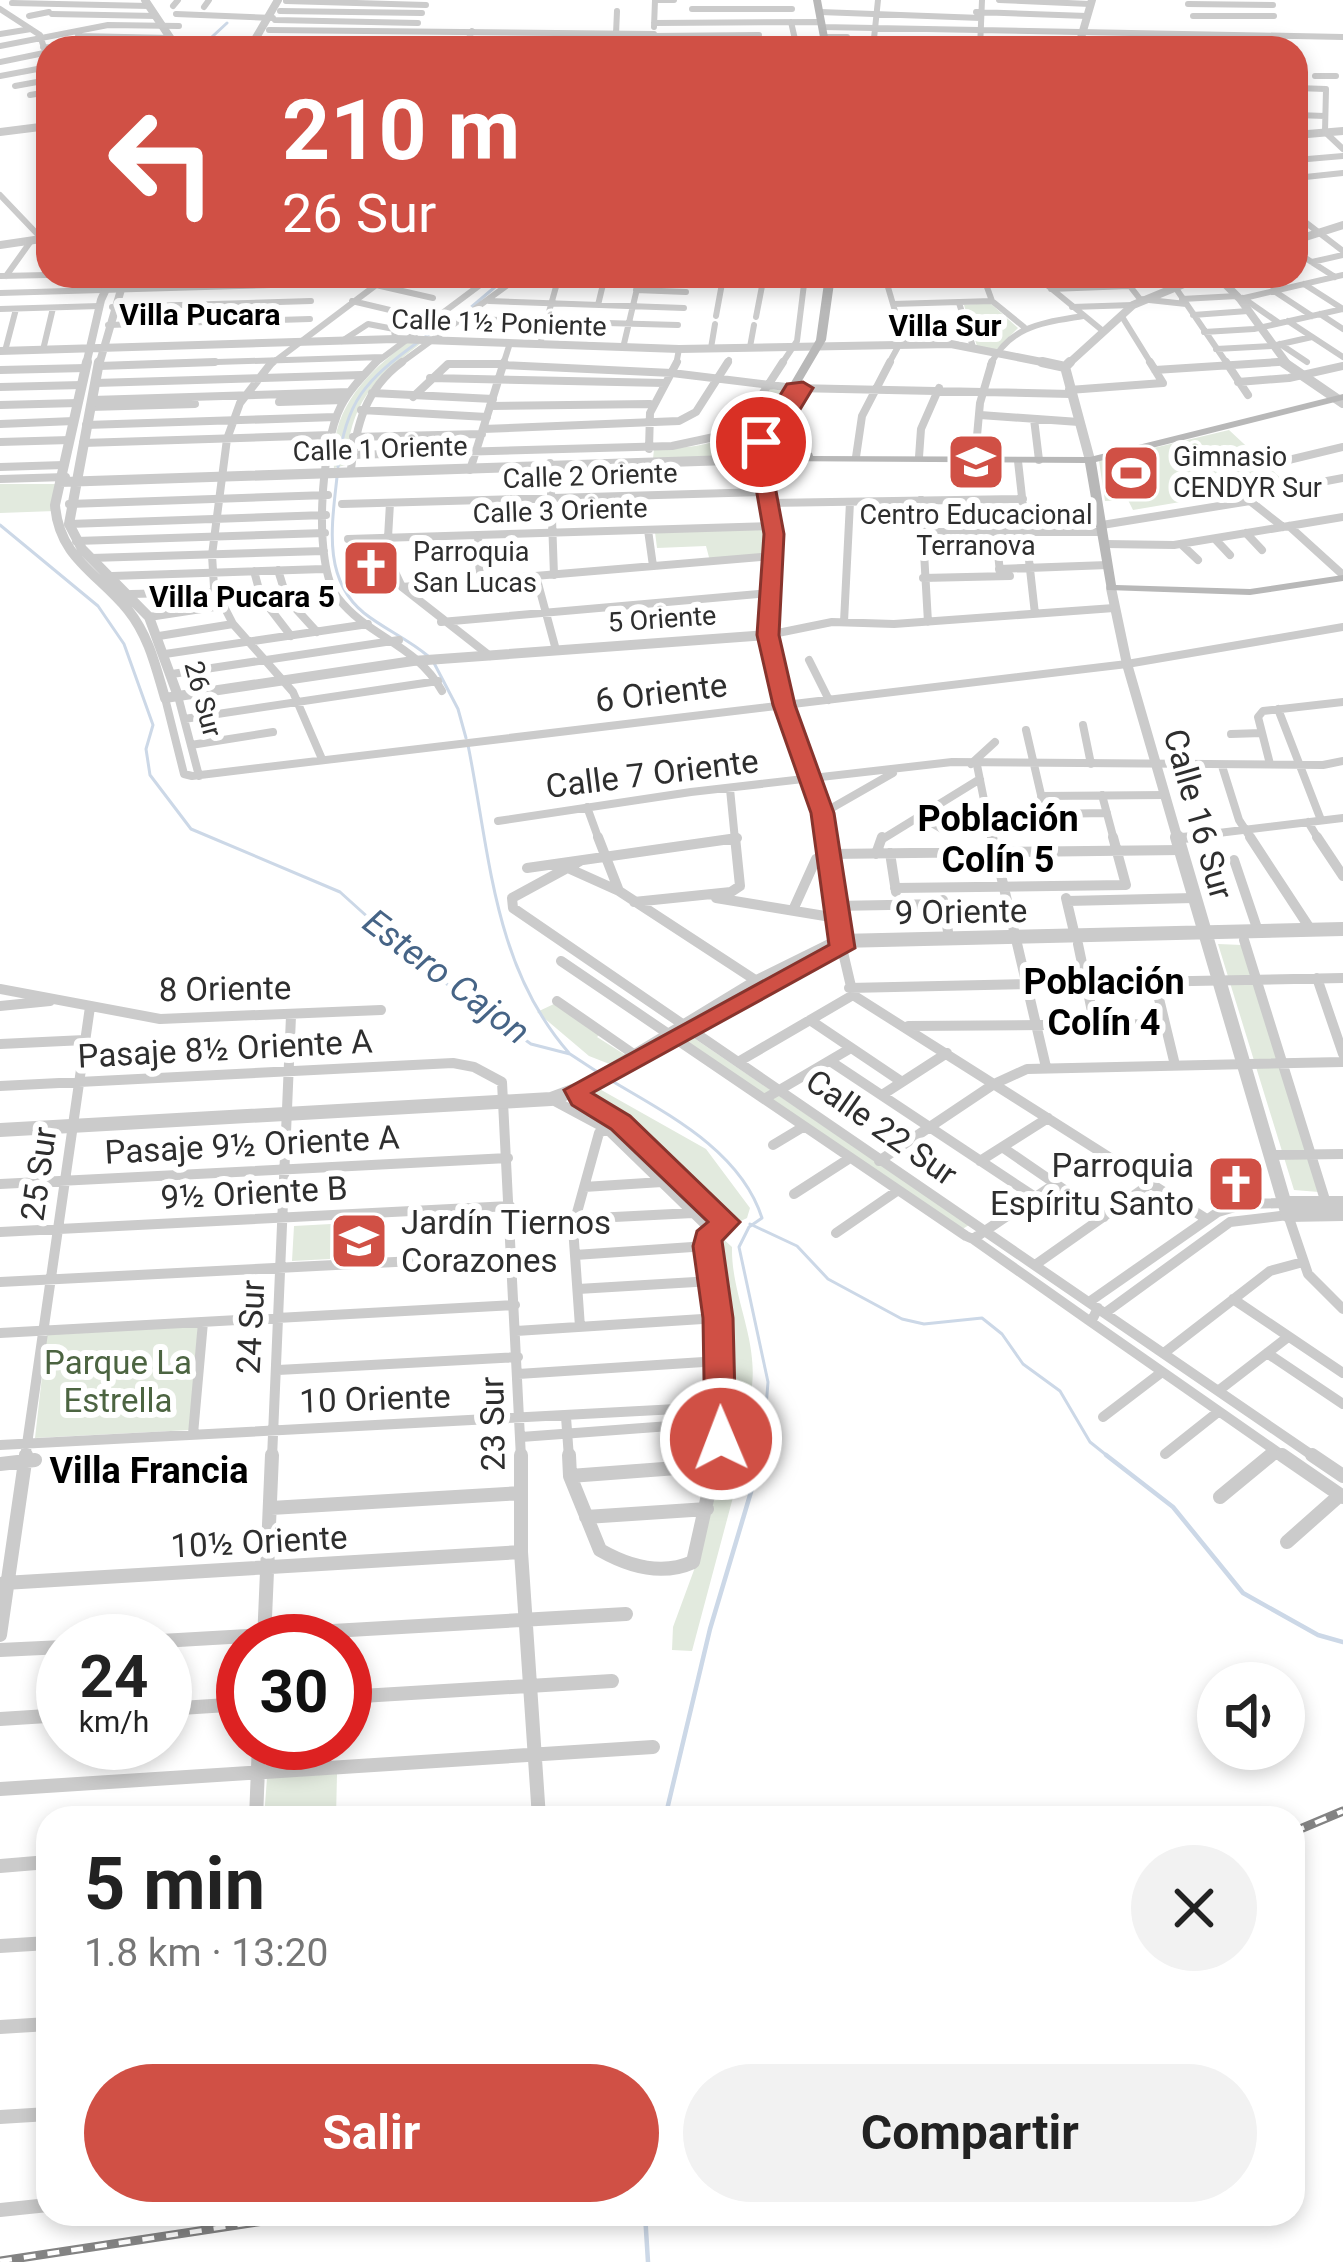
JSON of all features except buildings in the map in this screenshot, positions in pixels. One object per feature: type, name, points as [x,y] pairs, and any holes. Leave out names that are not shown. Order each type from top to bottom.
[{"type":"main road","points":[[814,0],[822,36]]},
{"type":"main road","points":[[820,24],[822,36]]},
{"type":"main road","points":[[760,459],[823,346],[831,288]]},
{"type":"main road","points":[[760,459],[758,447],[799,388]]},
{"type":"main road","name":"Calle 1 Oriente","points":[[760,459],[1090,460],[1341,399]]},
{"type":"main road","points":[[778,431],[790,448],[822,459]]},
{"type":"main road","name":"Calle 16 Sur","points":[[1090,460],[1111,588]]},
{"type":"main road","points":[[1111,588],[1250,592],[1343,576]]},
{"type":"street","points":[[264,0],[277,12],[335,32],[416,26]]},
{"type":"street","points":[[654,35],[655,0],[674,0]]},
{"type":"street","points":[[858,0],[858,14]]},
{"type":"street","points":[[875,36],[878,0]]},
{"type":"street","points":[[981,36],[982,0]]},
{"type":"street","points":[[999,0],[1091,2],[1082,35]]},
{"type":"street","points":[[233,10],[240,1]]},
{"type":"street","points":[[1223,36],[1230,16],[1225,2]]},
{"type":"street","points":[[13,5],[37,3],[156,16]]},
{"type":"street","points":[[29,16],[50,7],[147,3],[169,36]]},
{"type":"street","points":[[694,23],[692,4],[767,10],[791,4],[795,36]]},
{"type":"street","points":[[1188,4],[1273,4]]},
{"type":"street","points":[[277,12],[426,6],[411,36]]},
{"type":"street","points":[[50,7],[77,31]]},
{"type":"street","points":[[176,7],[508,32],[759,35],[758,22]]},
{"type":"street","points":[[1,10],[36,36]]},
{"type":"street","points":[[767,10],[769,22]]},
{"type":"street","points":[[820,24],[858,14],[943,10],[1087,16]]},
{"type":"street","points":[[941,36],[943,10]]},
{"type":"street","points":[[616,11],[616,34]]},
{"type":"street","points":[[1034,14],[1034,33]]},
{"type":"street","points":[[1193,16],[1274,16]]},
{"type":"street","points":[[0,22],[16,20]]},
{"type":"street","points":[[654,23],[793,22],[1119,36],[1120,26]]},
{"type":"street","points":[[820,24],[846,36]]},
{"type":"street","points":[[56,35],[111,25],[179,26]]},
{"type":"street","points":[[1262,26],[1262,36]]},
{"type":"street","points":[[1296,26],[1297,36]]},
{"type":"street","points":[[1330,26],[1332,38]]},
{"type":"street","points":[[0,34],[32,29]]},
{"type":"street","points":[[443,36],[446,30]]},
{"type":"street","points":[[470,36],[472,31]]},
{"type":"street","points":[[333,36],[335,32]]},
{"type":"street","points":[[506,36],[508,32]]},
{"type":"street","points":[[542,36],[543,32]]},
{"type":"street","points":[[56,35],[94,36]]},
{"type":"street","points":[[1308,37],[1343,38]]},
{"type":"street","points":[[0,46],[36,52]]},
{"type":"street","points":[[0,62],[36,55]]},
{"type":"street","points":[[0,76],[36,58]]},
{"type":"street","points":[[1336,76],[1315,74],[1322,88],[1325,132],[1343,153]]},
{"type":"street","points":[[15,86],[36,82]]},
{"type":"street","points":[[1308,88],[1322,88]]},
{"type":"street","points":[[30,95],[36,94]]},
{"type":"street","points":[[1308,115],[1324,116]]},
{"type":"street","points":[[0,132],[36,128]]},
{"type":"street","points":[[1308,132],[1343,131]]},
{"type":"street","points":[[1308,159],[1343,153]]},
{"type":"street","points":[[1308,173],[1343,173]]},
{"type":"street","points":[[1,197],[36,235]]},
{"type":"street","points":[[1308,235],[1343,225]]},
{"type":"street","points":[[1308,228],[1343,253]]},
{"type":"street","points":[[0,244],[36,240]]},
{"type":"street","points":[[3,276],[36,243]]},
{"type":"street","points":[[1312,262],[1343,253]]},
{"type":"street","points":[[1308,260],[1340,278]]},
{"type":"street","points":[[3,276],[36,275]]},
{"type":"street","points":[[1308,284],[1340,278]]},
{"type":"street","points":[[1308,285],[1343,309]]},
{"type":"street","points":[[0,293],[150,288]]},
{"type":"street","points":[[182,346],[190,288]]},
{"type":"street","points":[[234,344],[242,288]]},
{"type":"street","points":[[310,331],[312,288]]},
{"type":"street","points":[[322,759],[286,680],[221,606],[212,555],[227,439],[243,399],[273,361],[371,288]]},
{"type":"street","points":[[402,288],[433,298]]},
{"type":"street","points":[[184,719],[440,686],[430,660],[368,624],[338,599],[324,569],[326,515],[328,496],[337,472],[351,455],[361,410],[371,393],[432,320],[475,288]]},
{"type":"street","points":[[337,472],[331,435],[346,396],[363,375],[382,357],[463,319],[505,288]]},
{"type":"street","points":[[540,344],[555,288]]},
{"type":"street","points":[[598,304],[602,288]]},
{"type":"street","points":[[711,348],[721,288]]},
{"type":"street","points":[[751,347],[762,288]]},
{"type":"street","points":[[351,455],[648,446],[714,439],[736,429],[792,346],[802,288]]},
{"type":"street","points":[[856,457],[862,416],[902,345],[891,288]]},
{"type":"street","points":[[987,288],[992,301],[1024,328]]},
{"type":"street","points":[[1051,290],[1090,288]]},
{"type":"street","points":[[1130,288],[1138,303]]},
{"type":"street","points":[[1064,367],[1138,303],[1172,288]]},
{"type":"street","points":[[1175,288],[1248,395]]},
{"type":"street","points":[[1230,288],[1343,361],[1302,375],[1238,382]]},
{"type":"street","points":[[1272,288],[1341,326]]},
{"type":"street","points":[[1072,308],[1240,297],[1289,288]]},
{"type":"street","name":"26 Sur","points":[[93,367],[82,385],[70,440],[67,477],[69,524],[76,541],[131,594],[159,635],[172,674],[171,697],[184,774],[199,776],[184,719],[171,697],[148,639],[135,619],[58,542],[54,526],[67,477],[82,443],[95,382],[96,348],[111,289]]},
{"type":"street","points":[[622,348],[636,290],[686,292]]},
{"type":"street","points":[[1051,290],[1103,331]]},
{"type":"street","points":[[1240,297],[1276,345],[1307,362]]},
{"type":"street","points":[[0,309],[311,301]]},
{"type":"street","points":[[352,301],[432,320]]},
{"type":"street","points":[[489,301],[684,308]]},
{"type":"street","points":[[893,304],[992,301]]},
{"type":"street","points":[[959,303],[973,347]]},
{"type":"street","name":"26 Sur","points":[[96,348],[108,325],[106,306]]},
{"type":"street","points":[[43,350],[53,308]]},
{"type":"street","points":[[3,351],[16,309]]},
{"type":"street","points":[[1204,332],[1259,328],[1343,309]]},
{"type":"street","points":[[1192,314],[1248,311]]},
{"type":"street","points":[[975,458],[982,390],[996,353],[1024,328],[1083,316]]},
{"type":"street","points":[[413,397],[443,366],[458,362],[622,369],[799,388],[1070,392],[1163,383],[1121,316]]},
{"type":"street","points":[[108,325],[310,319]]},
{"type":"street","points":[[463,319],[678,325]]},
{"type":"street","points":[[353,320],[394,329],[394,339]]},
{"type":"street","points":[[342,340],[365,324]]},
{"type":"street","points":[[1216,350],[1312,337]]},
{"type":"street","name":"Calle 1½ Poniente","points":[[3,351],[394,339],[679,349],[902,345],[973,347],[1064,367]]},
{"type":"street","points":[[471,468],[510,343]]},
{"type":"street","points":[[1276,345],[1283,362],[1341,399]]},
{"type":"street","points":[[1329,348],[1343,345]]},
{"type":"street","points":[[650,462],[645,424],[650,404],[672,373],[679,349]]},
{"type":"street","points":[[0,370],[382,357]]},
{"type":"street","points":[[353,437],[645,424],[691,416],[729,360]]},
{"type":"street","points":[[1155,370],[1283,362]]},
{"type":"street","name":"Calle 16 Sur","points":[[1064,367],[1090,460]]},
{"type":"street","points":[[620,381],[622,369]]},
{"type":"street","points":[[95,382],[363,375]]},
{"type":"street","points":[[430,378],[665,383]]},
{"type":"street","points":[[0,388],[82,385]]},
{"type":"street","points":[[919,457],[921,429],[939,388]]},
{"type":"street","points":[[371,393],[490,407]]},
{"type":"street","points":[[91,404],[346,396]]},
{"type":"street","points":[[0,405],[78,403]]},
{"type":"street","points":[[361,410],[406,415],[490,407],[650,404]]},
{"type":"street","points":[[402,436],[406,415]]},
{"type":"street","points":[[980,415],[1079,422]]},
{"type":"street","points":[[86,425],[336,417]]},
{"type":"street","points":[[1034,419],[1039,460]]},
{"type":"street","points":[[0,424],[74,421]]},
{"type":"street","points":[[82,443],[331,435]]},
{"type":"street","points":[[0,442],[70,440]]},
{"type":"street","points":[[18,466],[24,442]]},
{"type":"street","points":[[1272,464],[1343,447]]},
{"type":"street","points":[[760,459],[773,526],[768,635],[784,705],[823,813],[851,992],[1205,1218]]},
{"type":"street","name":"Calle 1 Oriente","points":[[0,481],[760,459]]},
{"type":"street","points":[[1018,460],[1035,614]]},
{"type":"street","points":[[550,465],[554,575]]},
{"type":"street","points":[[0,467],[18,466],[67,477]]},
{"type":"street","points":[[1279,490],[1343,478]]},
{"type":"street","points":[[70,504],[328,496]]},
{"type":"street","name":"Calle 2 Oriente","points":[[342,504],[552,498],[1023,500]]},
{"type":"street","points":[[921,500],[928,622]]},
{"type":"street","points":[[1103,534],[1250,501],[1343,576]]},
{"type":"street","points":[[844,622],[850,502]]},
{"type":"street","points":[[390,503],[389,562],[403,587],[441,622],[490,656]]},
{"type":"street","points":[[69,524],[326,515]]},
{"type":"street","points":[[922,532],[1103,534],[1181,544],[1343,517]]},
{"type":"street","name":"Calle 3 Oriente","points":[[348,538],[773,526]]},
{"type":"street","points":[[648,530],[653,566]]},
{"type":"street","points":[[996,532],[1000,572]]},
{"type":"street","points":[[76,541],[325,533]]},
{"type":"street","points":[[1246,533],[1262,550]]},
{"type":"street","points":[[478,535],[480,581]]},
{"type":"street","points":[[1215,539],[1230,555]]},
{"type":"street","points":[[1181,544],[1198,560]]},
{"type":"street","points":[[91,559],[324,551]]},
{"type":"street","points":[[403,587],[774,556]]},
{"type":"street","points":[[923,578],[1108,565]]},
{"type":"street","points":[[112,576],[324,569]]},
{"type":"street","points":[[278,570],[287,598],[317,632]]},
{"type":"street","points":[[254,571],[261,597],[291,636]]},
{"type":"street","points":[[536,576],[556,650]]},
{"type":"street","name":"Calle 16 Sur","points":[[1111,588],[1127,664],[1303,1262],[1314,1283],[1343,1309]]},
{"type":"street","points":[[131,594],[215,592]]},
{"type":"street","points":[[441,622],[770,593]]},
{"type":"street","points":[[149,617],[221,606]]},
{"type":"street","name":"5 Oriente","points":[[171,697],[430,660],[768,635],[844,622],[928,622],[1114,608]]},
{"type":"street","points":[[159,635],[233,624]]},
{"type":"street","points":[[165,654],[368,624]]},
{"type":"street","name":"6 Oriente","points":[[199,776],[1127,664],[1343,627]]},
{"type":"street","points":[[172,674],[399,640]]},
{"type":"street","points":[[808,660],[829,700]]},
{"type":"street","points":[[1270,764],[1258,717],[1263,711],[1343,699]]},
{"type":"street","points":[[1278,709],[1314,821],[1343,876]]},
{"type":"street","points":[[1083,725],[1091,764]]},
{"type":"street","points":[[1026,730],[1046,814]]},
{"type":"street","points":[[191,746],[273,732]]},
{"type":"street","points":[[1231,734],[1262,734]]},
{"type":"street","points":[[974,764],[995,742]]},
{"type":"street","points":[[812,782],[974,764],[1222,766],[1343,761]]},
{"type":"street","points":[[974,764],[1046,1067]]},
{"type":"street","points":[[1222,766],[1239,820],[1311,930]]},
{"type":"street","points":[[823,813],[898,771]]},
{"type":"street","points":[[876,854],[880,837],[980,778]]},
{"type":"street","name":"Calle 7 Oriente","points":[[498,821],[812,782]]},
{"type":"street","points":[[634,902],[740,886],[730,789]]},
{"type":"street","points":[[895,888],[1126,885],[1102,795]]},
{"type":"street","points":[[1041,796],[1165,795]]},
{"type":"street","points":[[586,807],[619,891]]},
{"type":"street","points":[[987,815],[1107,813]]},
{"type":"street","points":[[918,815],[942,829]]},
{"type":"street","points":[[794,910],[816,859],[829,854],[1116,850],[1343,818]]},
{"type":"street","points":[[527,868],[737,838]]},
{"type":"street","points":[[890,854],[897,904]]},
{"type":"street","points":[[1234,860],[1258,931]]},
{"type":"street","points":[[580,861],[570,869],[619,891],[762,985]]},
{"type":"street","name":"Calle 22 Sur","points":[[570,869],[511,902],[1342,1475]]},
{"type":"street","points":[[1062,886],[1095,1026]]},
{"type":"street","points":[[940,887],[949,938]]},
{"type":"street","points":[[700,895],[835,912],[943,904]]},
{"type":"street","points":[[1067,901],[1194,898]]},
{"type":"street","name":"9 Oriente","points":[[0,1134],[487,1113],[505,1105],[551,1099],[596,1080],[841,944],[1343,929]]},
{"type":"street","name":"9 Oriente","points":[[1206,936],[1343,938]]},
{"type":"street","name":"9 Oriente","points":[[926,943],[949,938],[1013,942]]},
{"type":"street","points":[[1244,940],[1326,1203]]},
{"type":"street","points":[[562,961],[1341,1496],[1287,1542]]},
{"type":"street","points":[[1086,982],[1343,977]]},
{"type":"street","points":[[866,1170],[1020,1071],[1343,1058],[1337,1020],[1317,978]]},
{"type":"street","points":[[1155,982],[1175,1065]]},
{"type":"street","points":[[738,1062],[851,992],[1024,984]]},
{"type":"street","name":"8 Oriente","points":[[0,989],[160,1019],[381,1010]]},
{"type":"street","name":"Pasaje 8½ Oriente A","points":[[0,1006],[53,1000]]},
{"type":"street","points":[[557,1000],[635,1055]]},
{"type":"street","name":"25 Sur","points":[[0,1635],[4,1583],[30,1460],[27,1444],[90,1007]]},
{"type":"street","name":"24 Sur","points":[[266,1614],[291,1016]]},
{"type":"street","points":[[810,1020],[902,1082]]},
{"type":"street","points":[[905,1026],[1164,1024]]},
{"type":"street","name":"9 Oriente","points":[[614,1068],[640,1059],[672,1037]]},
{"type":"street","points":[[0,1044],[85,1040]]},
{"type":"street","points":[[764,1099],[851,1048]]},
{"type":"street","points":[[882,1095],[947,1053]]},
{"type":"street","points":[[830,1060],[1035,1197]]},
{"type":"street","name":"Pasaje 8½ Oriente A","points":[[0,1086],[453,1064],[498,1079],[505,1105]]},
{"type":"street","points":[[575,1255],[710,1239],[725,1222],[620,1122],[581,1099],[577,1090]]},
{"type":"street","points":[[551,1099],[607,1130],[694,1213],[710,1239],[718,1318],[720,1423],[717,1466],[693,1562],[687,1567],[629,1564],[600,1550],[570,1476],[566,1417]]},
{"type":"street","name":"23 Sur","points":[[505,1105],[521,1437],[521,1552],[537,1806]]},
{"type":"street","points":[[980,1161],[1048,1118]]},
{"type":"street","points":[[580,1327],[575,1219],[599,1133],[620,1122]]},
{"type":"street","points":[[773,1145],[803,1127]]},
{"type":"street","points":[[1002,1147],[1105,1217]]},
{"type":"street","points":[[1270,1155],[1343,1154]]},
{"type":"street","name":"Pasaje 9½ Oriente A","points":[[0,1184],[508,1158]]},
{"type":"street","points":[[794,1194],[850,1158]]},
{"type":"street","points":[[584,1187],[662,1181]]},
{"type":"street","points":[[973,1239],[1055,1184]]},
{"type":"street","points":[[1035,1265],[1150,1184]]},
{"type":"street","points":[[836,1233],[897,1191]]},
{"type":"street","points":[[1097,1308],[1230,1222],[1343,1203]]},
{"type":"street","points":[[1091,1322],[1097,1308],[1205,1218],[1245,1204],[1343,1214]]},
{"type":"street","name":"9½ Oriente B","points":[[0,1232],[510,1205]]},
{"type":"street","points":[[575,1219],[694,1213]]},
{"type":"street","points":[[1173,1242],[1189,1251]]},
{"type":"street","points":[[0,1282],[512,1256]]},
{"type":"street","points":[[1164,1353],[1270,1270],[1303,1262]]},
{"type":"street","points":[[578,1289],[712,1281]]},
{"type":"street","points":[[1232,1300],[1343,1372]]},
{"type":"street","points":[[0,1333],[515,1305]]},
{"type":"street","points":[[516,1331],[718,1318]]},
{"type":"street","points":[[193,1434],[203,1322]]},
{"type":"street","points":[[1218,1391],[1288,1337]]},
{"type":"street","points":[[1267,1353],[1343,1404]]},
{"type":"street","points":[[278,1370],[518,1357]]},
{"type":"street","points":[[518,1374],[719,1361]]},
{"type":"street","points":[[1102,1417],[1162,1372]]},
{"type":"street","points":[[1330,1395],[1343,1386]]},
{"type":"street","name":"10 Oriente","points":[[0,1445],[720,1407],[751,1412],[720,1423],[521,1437]]},
{"type":"street","points":[[1165,1454],[1218,1412]]},
{"type":"street","points":[[1241,1427],[1255,1416]]},
{"type":"street","points":[[1220,1497],[1276,1451]]},
{"type":"street","points":[[0,1464],[30,1460]]},
{"type":"street","points":[[570,1476],[717,1466]]},
{"type":"street","points":[[271,1508],[521,1493]]},
{"type":"street","points":[[586,1517],[706,1509]]},
{"type":"street","name":"10½ Oriente","points":[[4,1583],[521,1552]]},
{"type":"street","points":[[372,1631],[626,1614]]},
{"type":"street","points":[[0,1650],[36,1648]]},
{"type":"street","points":[[372,1695],[612,1681]]},
{"type":"street","points":[[0,1719],[36,1717]]},
{"type":"street","points":[[0,1789],[653,1747]]},
{"type":"street","points":[[257,1806],[258,1770]]},
{"type":"street","points":[[0,1866],[36,1863]]},
{"type":"street","points":[[0,1946],[36,1944]]},
{"type":"street","points":[[0,2027],[36,2025]]},
{"type":"street","points":[[0,2117],[36,2115]]},
{"type":"street","points":[[0,2210],[36,2206]]},
{"type":"green space","points":[[990,303],[1018,328],[995,351],[977,346],[964,305]]},
{"type":"green space","points":[[408,342],[420,344],[366,395],[352,425],[346,465],[334,468],[337,429],[353,396]]},
{"type":"green space","points":[[770,389],[787,391],[747,455],[653,459],[654,449],[709,443],[735,431]]},
{"type":"green space","points":[[1229,430],[1287,484],[1133,510],[1128,500],[1105,501],[1099,461]]},
{"type":"green space","points":[[0,484],[61,484],[55,511],[0,513]]},
{"type":"green space","points":[[770,528],[769,555],[710,561],[706,546],[657,548],[655,532]]},
{"type":"green space","points":[[1218,944],[1242,945],[1319,1192],[1294,1190]]},
{"type":"green space","points":[[556,1003],[627,1056],[612,1065],[589,1056],[537,1012]]},
{"type":"green space","points":[[688,1034],[969,1225],[961,1230],[687,1042],[684,1036]]},
{"type":"green space","points":[[596,1087],[706,1149],[750,1208],[747,1218],[737,1223],[620,1115],[584,1097]]},
{"type":"green space","points":[[331,1224],[330,1259],[292,1261],[294,1226]]},
{"type":"green space","points":[[720,1236],[732,1247],[752,1359],[750,1398],[725,1400],[724,1291],[716,1242]]},
{"type":"green space","name":"Parque La Estrella","points":[[198,1327],[190,1430],[35,1438],[47,1333]]},
{"type":"green space","points":[[752,1426],[692,1651],[672,1650],[673,1627],[694,1570],[727,1444],[727,1428]]},
{"type":"green space","points":[[337,1774],[336,1806],[265,1806],[267,1778]]},
{"type":"waterway","points":[[213,36],[227,23]]},
{"type":"waterway","points":[[426,336],[494,288]]},
{"type":"waterway","points":[[338,467],[346,425],[361,394],[418,342]]},
{"type":"waterway","points":[[337,477],[333,550],[341,584],[364,613],[428,656]]},
{"type":"waterway","name":"Estero Cajon","points":[[0,525],[98,606],[124,644],[153,725],[146,749],[150,775],[191,829],[340,892],[423,967],[531,1044],[570,1054],[599,1073]]},
{"type":"waterway","points":[[434,663],[458,709],[466,738]]},
{"type":"waterway","points":[[468,745],[509,946],[524,984],[569,1053]]},
{"type":"waterway","name":"Estero Cajon","points":[[607,1078],[676,1119],[719,1153],[751,1194],[762,1218],[752,1225]]},
{"type":"waterway","points":[[752,1225],[797,1246],[828,1279],[902,1319],[924,1324],[982,1318],[1002,1334],[1023,1364],[1060,1391],[1090,1442],[1110,1458]]},
{"type":"waterway","name":"Estero Cajon","points":[[752,1225],[739,1247],[768,1382],[762,1458]]},
{"type":"waterway","name":"Estero Cajon","points":[[668,1806],[710,1629],[762,1455]]},
{"type":"waterway","points":[[1106,1455],[1173,1507],[1243,1593],[1318,1635],[1343,1642]]},
{"type":"waterway","points":[[646,2226],[648,2262]]},
{"type":"railway","points":[[1305,1827],[1343,1811]]},
{"type":"railway","points":[[0,2261],[231,2226]]},
{"type":"place","name":"Centro Educacional Terranova","points":[[976,462]]},
{"type":"place","name":"Gimnasio CENDYR Sur","points":[[1131,473]]},
{"type":"place","name":"Parroquia San Lucas","points":[[371,568]]},
{"type":"place","name":"Parroquia Espíritu Santo","points":[[1236,1184]]},
{"type":"place","name":"Jardín Tiernos Corazones","points":[[359,1241]]},
{"type":"district","name":"Villa Pucara","points":[[200,315]]},
{"type":"district","name":"Villa Sur","points":[[945,326]]},
{"type":"district","name":"Villa Pucara 5","points":[[242,597]]},
{"type":"district","name":"Población Colín 5","points":[[998,838]]},
{"type":"district","name":"Población Colín 4","points":[[1104,1002]]},
{"type":"district","name":"Villa Francia","points":[[149,1470]]},
{"type":"route","points":[[721,1439],[718,1318],[707,1238],[725,1222],[620,1122],[581,1099],[577,1090],[842,948],[823,813],[784,705],[768,635],[774,534],[760,459],[803,388],[794,388],[761,442]]}]
